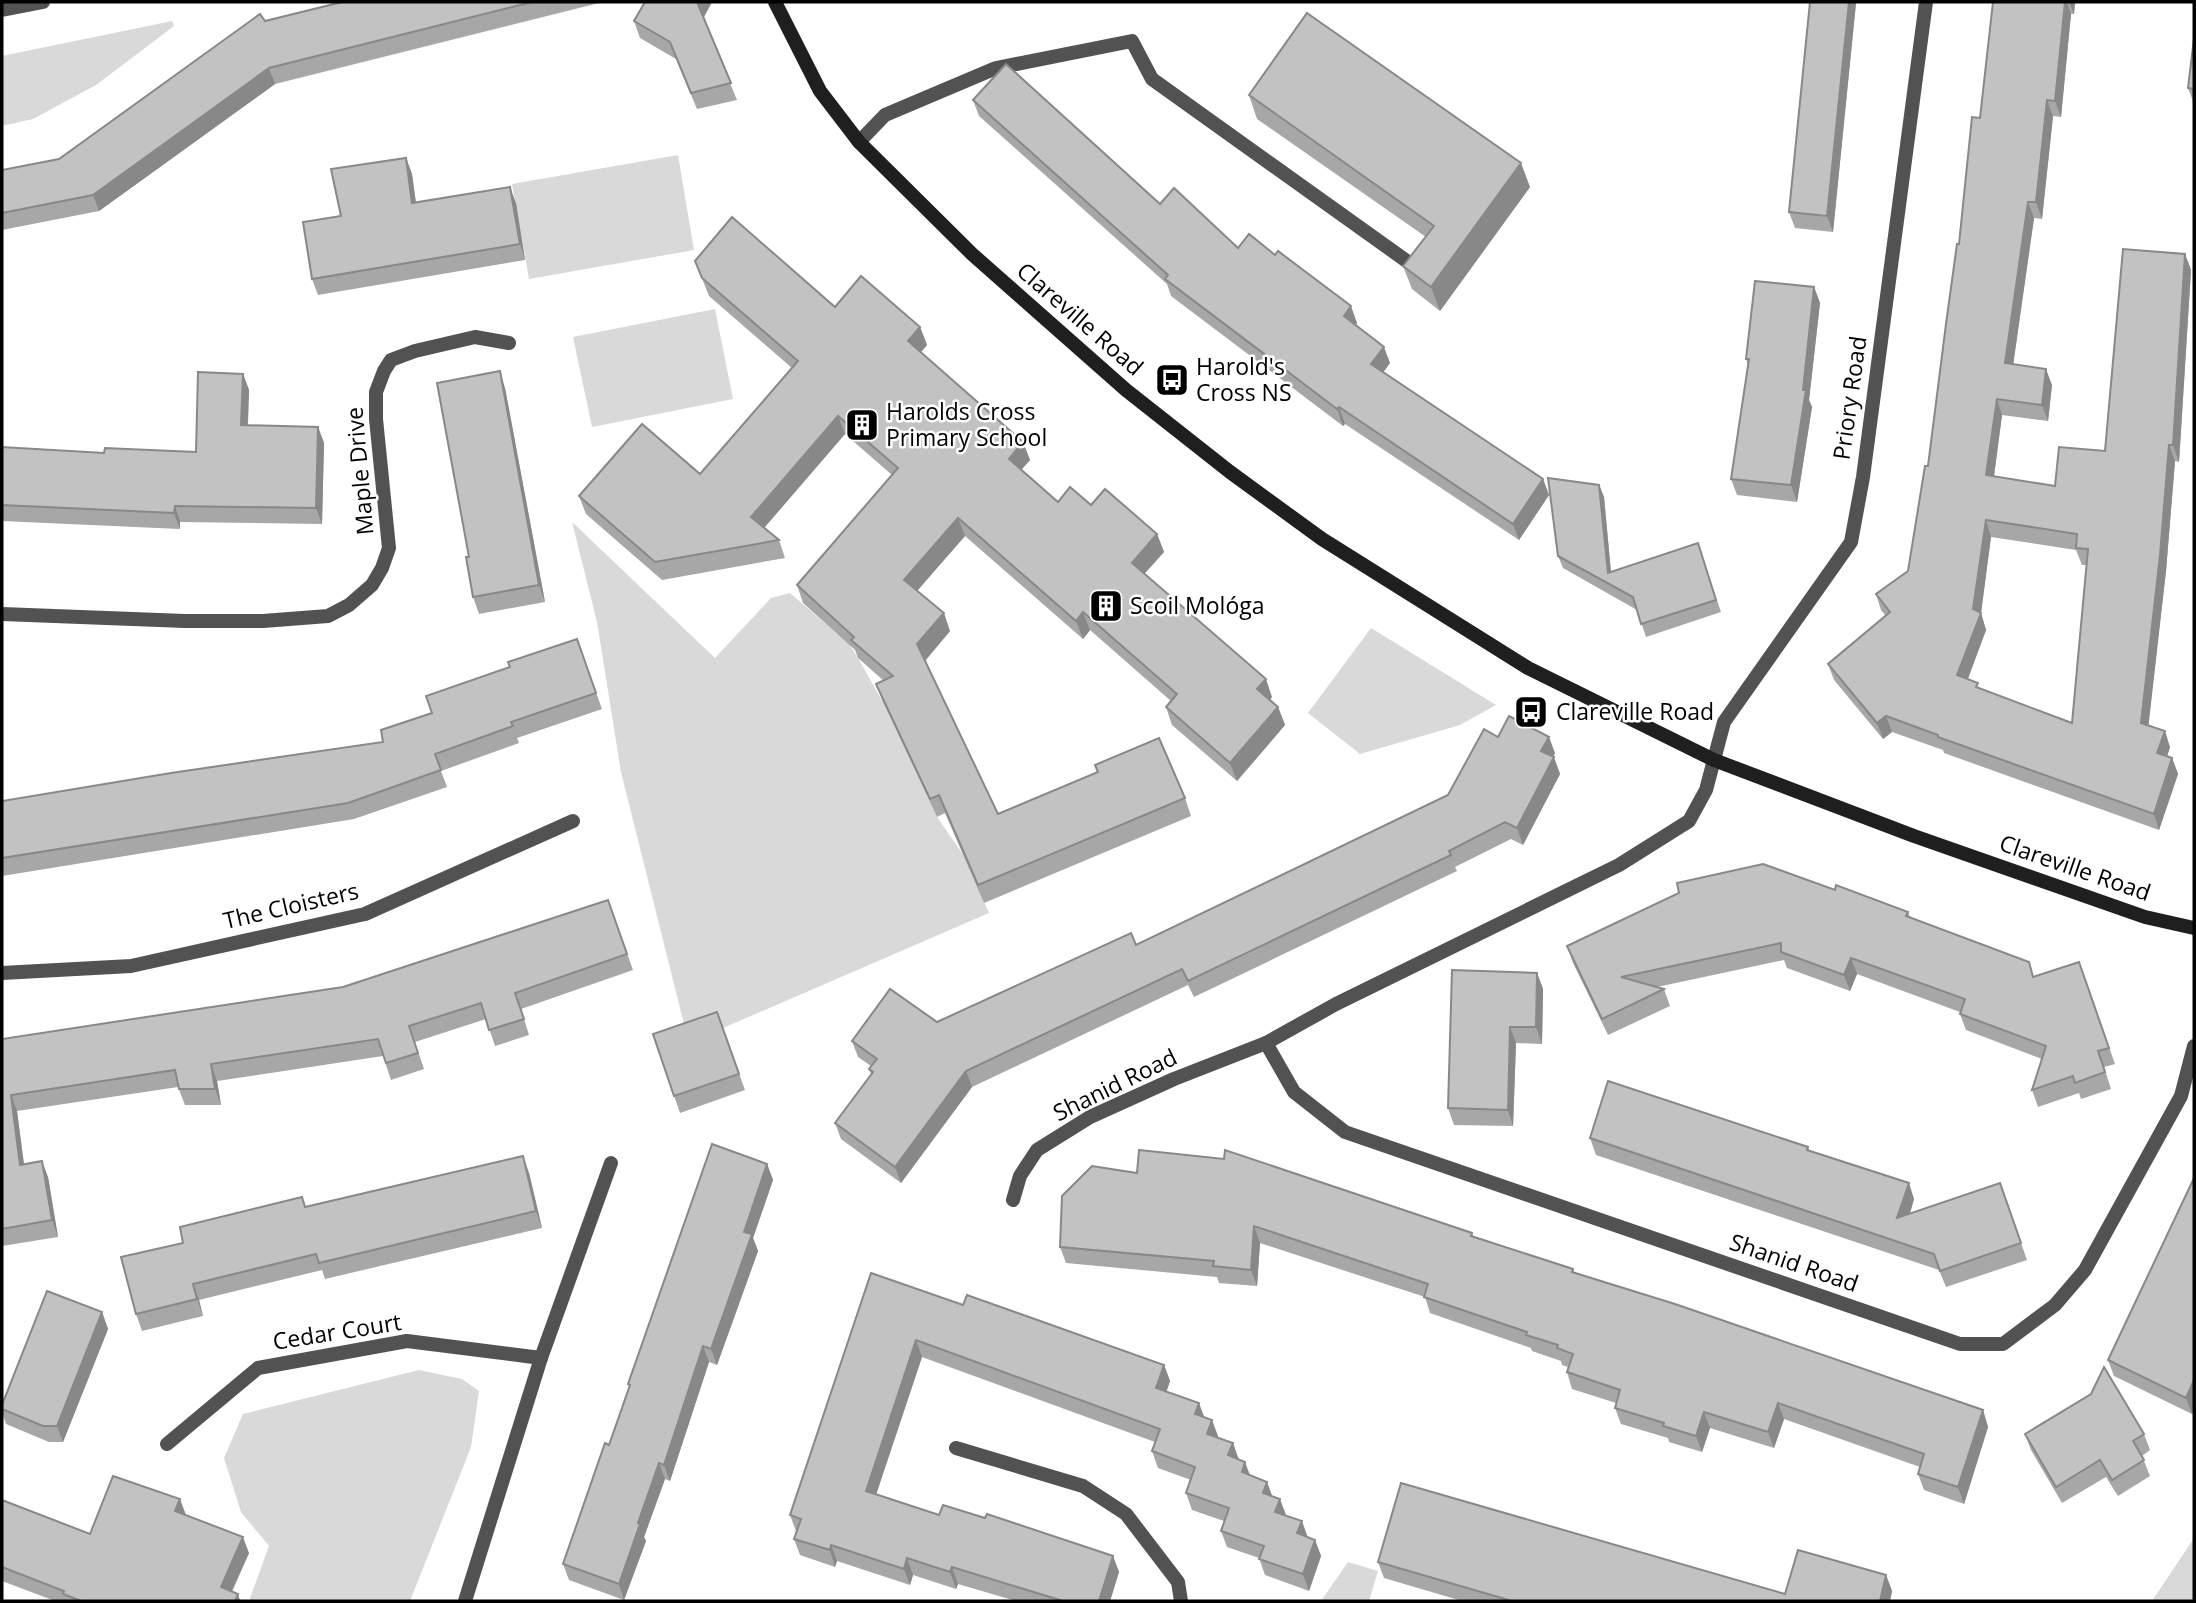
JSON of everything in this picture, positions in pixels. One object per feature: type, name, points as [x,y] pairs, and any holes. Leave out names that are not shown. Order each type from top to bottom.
[{"type":"street","points":[[2,10],[43,2]]},
{"type":"street","name":"Clareville Road","points":[[775,2],[820,91],[859,142],[991,272],[1126,390],[1230,472],[1322,539],[1528,668],[1714,760],[1914,836],[2145,917],[2194,928]]},
{"type":"street","name":"Priory Road","points":[[1714,760],[1724,722],[1851,542],[1865,463],[1926,2]]},
{"type":"street","points":[[859,142],[885,115],[996,68],[1132,41],[1152,79],[1415,267]]},
{"type":"street","name":"Maple Drive","points":[[2,614],[263,621],[328,616],[349,605],[372,585],[389,548],[376,419],[376,392],[384,371],[391,360],[415,351],[475,337],[509,343]]},
{"type":"street","name":"Shanid Road","points":[[1013,1200],[1020,1176],[1037,1150],[1090,1117],[1174,1079],[1266,1043],[1336,1004],[1619,865],[1658,841],[1689,821],[1706,790],[1714,760]]},
{"type":"street","name":"The Cloisters","points":[[2,973],[131,966],[365,915],[573,821]]},
{"type":"street","name":"Shanid Road","points":[[1266,1043],[1294,1092],[1345,1132],[1960,1343],[2003,1344],[2054,1306],[2085,1270],[2181,1096],[2194,1046]]},
{"type":"street","points":[[466,1601],[541,1358],[611,1163]]},
{"type":"street","name":"Cedar Court","points":[[167,1444],[258,1368],[407,1341],[541,1358]]},
{"type":"street","points":[[956,1448],[1083,1486],[1126,1514],[1178,1582],[1181,1601]]},
{"type":"shaded area","points":[[172,21],[174,26],[96,85],[33,119],[2,126],[2,56]]},
{"type":"shaded area","points":[[678,155],[694,250],[529,279],[512,184]]},
{"type":"shaded area","points":[[715,309],[733,399],[592,427],[573,337]]},
{"type":"shaded area","points":[[572,522],[715,658],[771,598],[790,593],[849,644],[883,702],[937,817],[964,856],[989,913],[723,1028],[688,1040],[621,772],[597,622]]},
{"type":"shaded area","points":[[1371,628],[1496,705],[1460,725],[1360,754],[1308,713]]},
{"type":"shaded area","points":[[419,1370],[462,1379],[479,1391],[471,1447],[410,1601],[249,1601],[269,1546],[241,1512],[224,1458],[243,1414]]},
{"type":"shaded area","points":[[2194,1538],[2194,1601],[2152,1601]]},
{"type":"shaded area","points":[[1348,1562],[1378,1571],[1369,1601],[1321,1601]]},
{"type":"building","points":[[342,2],[532,2],[269,68],[93,195],[2,213],[2,170],[59,159],[260,14],[265,21]]},
{"type":"building","points":[[645,2],[697,2],[731,83],[691,93],[670,42],[634,21]]},
{"type":"building","points":[[1810,2],[1849,2],[1827,216],[1789,212]]},
{"type":"building","points":[[1993,2],[2065,2],[2055,101],[2047,100],[2036,202],[2028,202],[2005,363],[2046,369],[2042,405],[1997,399],[1986,475],[2055,486],[2059,447],[2105,451],[2123,249],[2185,254],[2173,445],[2169,445],[2141,723],[2165,731],[2157,753],[2172,758],[2154,814],[1886,716],[1877,723],[1828,664],[1890,612],[1876,594],[1908,571],[1925,466],[1928,466],[1959,244],[1972,117],[1980,118]],"holes":[[[1986,520],[2077,534],[2076,548],[2088,549],[2072,723],[1976,687],[1978,683],[1957,675],[1981,613],[1973,609]]]},
{"type":"building","points":[[1307,13],[1521,163],[1431,287],[1403,266],[1434,226],[1249,95]]},
{"type":"building","points":[[2194,38],[2194,89],[2188,88]]},
{"type":"building","points":[[1006,64],[1160,204],[1174,188],[1238,248],[1249,234],[1275,255],[1278,251],[1351,306],[1344,316],[1384,347],[1371,364],[1543,479],[1513,524],[1339,407],[1337,409],[1165,279],[1168,275],[973,100]]},
{"type":"building","points":[[406,158],[412,203],[510,187],[520,244],[312,279],[303,222],[341,216],[331,169]]},
{"type":"building","points":[[732,217],[835,307],[861,276],[920,327],[908,341],[1023,442],[1009,459],[1058,502],[1070,487],[1091,505],[1105,489],[1157,534],[1132,563],[1266,679],[1257,689],[1278,707],[1230,763],[1166,707],[1177,694],[1083,612],[1076,621],[958,518],[904,580],[944,613],[917,644],[998,814],[1098,772],[1095,765],[1159,738],[1185,798],[978,885],[939,795],[930,799],[876,684],[893,676],[851,640],[854,637],[797,585],[898,468],[838,416],[751,517],[779,540],[655,562],[579,496],[642,424],[700,474],[798,361],[702,278],[695,261]]},
{"type":"building","points":[[1755,281],[1814,287],[1803,390],[1806,390],[1791,485],[1731,479],[1749,359],[1746,359]]},
{"type":"building","points":[[500,371],[539,585],[473,597],[466,557],[469,557],[437,383]]},
{"type":"building","points":[[198,372],[243,374],[241,425],[318,427],[316,508],[175,506],[174,513],[2,505],[2,447],[104,453],[105,448],[196,452]]},
{"type":"building","points":[[1548,478],[1599,485],[1608,573],[1698,543],[1716,600],[1641,624],[1633,597],[1558,556]]},
{"type":"building","points":[[577,639],[596,693],[511,722],[513,726],[435,754],[441,770],[348,803],[2,858],[2,801],[383,742],[381,730],[432,713],[426,696],[510,667],[508,662]]},
{"type":"building","points":[[1509,716],[1549,737],[1541,751],[1554,757],[1517,828],[1505,822],[1449,851],[1451,855],[1188,981],[1182,969],[966,1071],[895,1167],[835,1123],[873,1072],[869,1069],[877,1059],[852,1041],[890,989],[937,1022],[1131,933],[1136,945],[1448,795],[1484,729],[1498,737]]},
{"type":"building","points":[[1763,864],[1835,890],[1836,885],[1908,912],[1906,916],[2029,962],[2033,977],[2079,962],[2109,1048],[2098,1051],[2105,1072],[2075,1083],[2073,1076],[2032,1090],[2046,1046],[1960,1014],[1965,999],[1851,958],[1844,975],[1781,952],[1781,943],[1621,977],[1664,989],[1602,1019],[1567,946],[1679,893],[1677,883]]},
{"type":"building","points":[[608,900],[627,954],[515,993],[524,1019],[489,1030],[481,1003],[409,1026],[418,1053],[386,1063],[378,1039],[211,1064],[215,1089],[179,1089],[175,1070],[11,1095],[20,1165],[42,1161],[52,1220],[2,1229],[2,1039],[343,987]]},
{"type":"building","points":[[1452,970],[1537,973],[1536,1027],[1510,1027],[1508,1110],[1448,1108]]},
{"type":"building","points":[[717,1012],[739,1074],[674,1096],[653,1034]]},
{"type":"building","points":[[1608,1081],[1909,1183],[1897,1218],[2000,1183],[2021,1243],[1940,1271],[1934,1254],[1590,1138]]},
{"type":"building","points":[[712,1144],[767,1164],[744,1232],[752,1234],[711,1349],[703,1346],[664,1465],[659,1463],[619,1584],[563,1564],[605,1443],[609,1445]]},
{"type":"building","points":[[1139,1150],[1224,1159],[1225,1150],[1472,1233],[1471,1236],[1573,1269],[1572,1272],[1675,1304],[1983,1410],[1958,1487],[1918,1474],[1924,1454],[1778,1403],[1768,1432],[1704,1412],[1696,1436],[1663,1426],[1664,1423],[1615,1408],[1620,1390],[1567,1372],[1573,1354],[1557,1348],[1558,1345],[1424,1297],[1428,1284],[1254,1226],[1251,1270],[1213,1266],[1214,1261],[1060,1247],[1062,1196],[1092,1166],[1137,1173]]},
{"type":"building","points":[[523,1156],[536,1211],[319,1263],[316,1254],[193,1284],[197,1299],[136,1314],[121,1257],[183,1243],[180,1227],[302,1197],[305,1207]]},
{"type":"building","points":[[2194,1178],[2194,1380],[2186,1398],[2108,1360]]},
{"type":"building","points":[[871,1273],[963,1305],[967,1295],[1164,1365],[1156,1388],[1199,1403],[1195,1414],[1212,1420],[1207,1434],[1233,1443],[1228,1455],[1245,1462],[1242,1472],[1267,1482],[1263,1493],[1280,1499],[1275,1512],[1302,1521],[1297,1533],[1315,1540],[1303,1574],[1259,1559],[1264,1546],[1221,1531],[1229,1508],[1186,1493],[1195,1467],[1152,1451],[1160,1429],[916,1340],[866,1491],[939,1515],[943,1505],[985,1518],[987,1514],[1113,1556],[1099,1601],[1063,1601],[952,1567],[950,1572],[907,1558],[904,1569],[831,1545],[830,1550],[794,1539],[801,1519],[790,1515]]},
{"type":"building","points":[[47,1291],[102,1312],[57,1426],[43,1426],[2,1409]]},
{"type":"building","points":[[2104,1367],[2144,1434],[2133,1441],[2144,1460],[2112,1480],[2100,1460],[2056,1487],[2025,1434],[2091,1394]]},
{"type":"building","points":[[113,1476],[180,1499],[175,1511],[243,1537],[221,1587],[238,1594],[235,1601],[81,1601],[63,1594],[64,1591],[2,1567],[2,1500],[90,1534]]},
{"type":"building","points":[[1401,1483],[1785,1594],[1798,1550],[1886,1575],[1880,1601],[1512,1601],[1378,1562]]},
{"type":"place","name":"Harold's Cross NS","points":[[1172,380]]},
{"type":"place","name":"Harolds Cross Primary School","points":[[862,425]]},
{"type":"place","name":"Scoil Mológa","points":[[1106,606]]},
{"type":"place","name":"Clareville Road","points":[[1531,712]]}]
